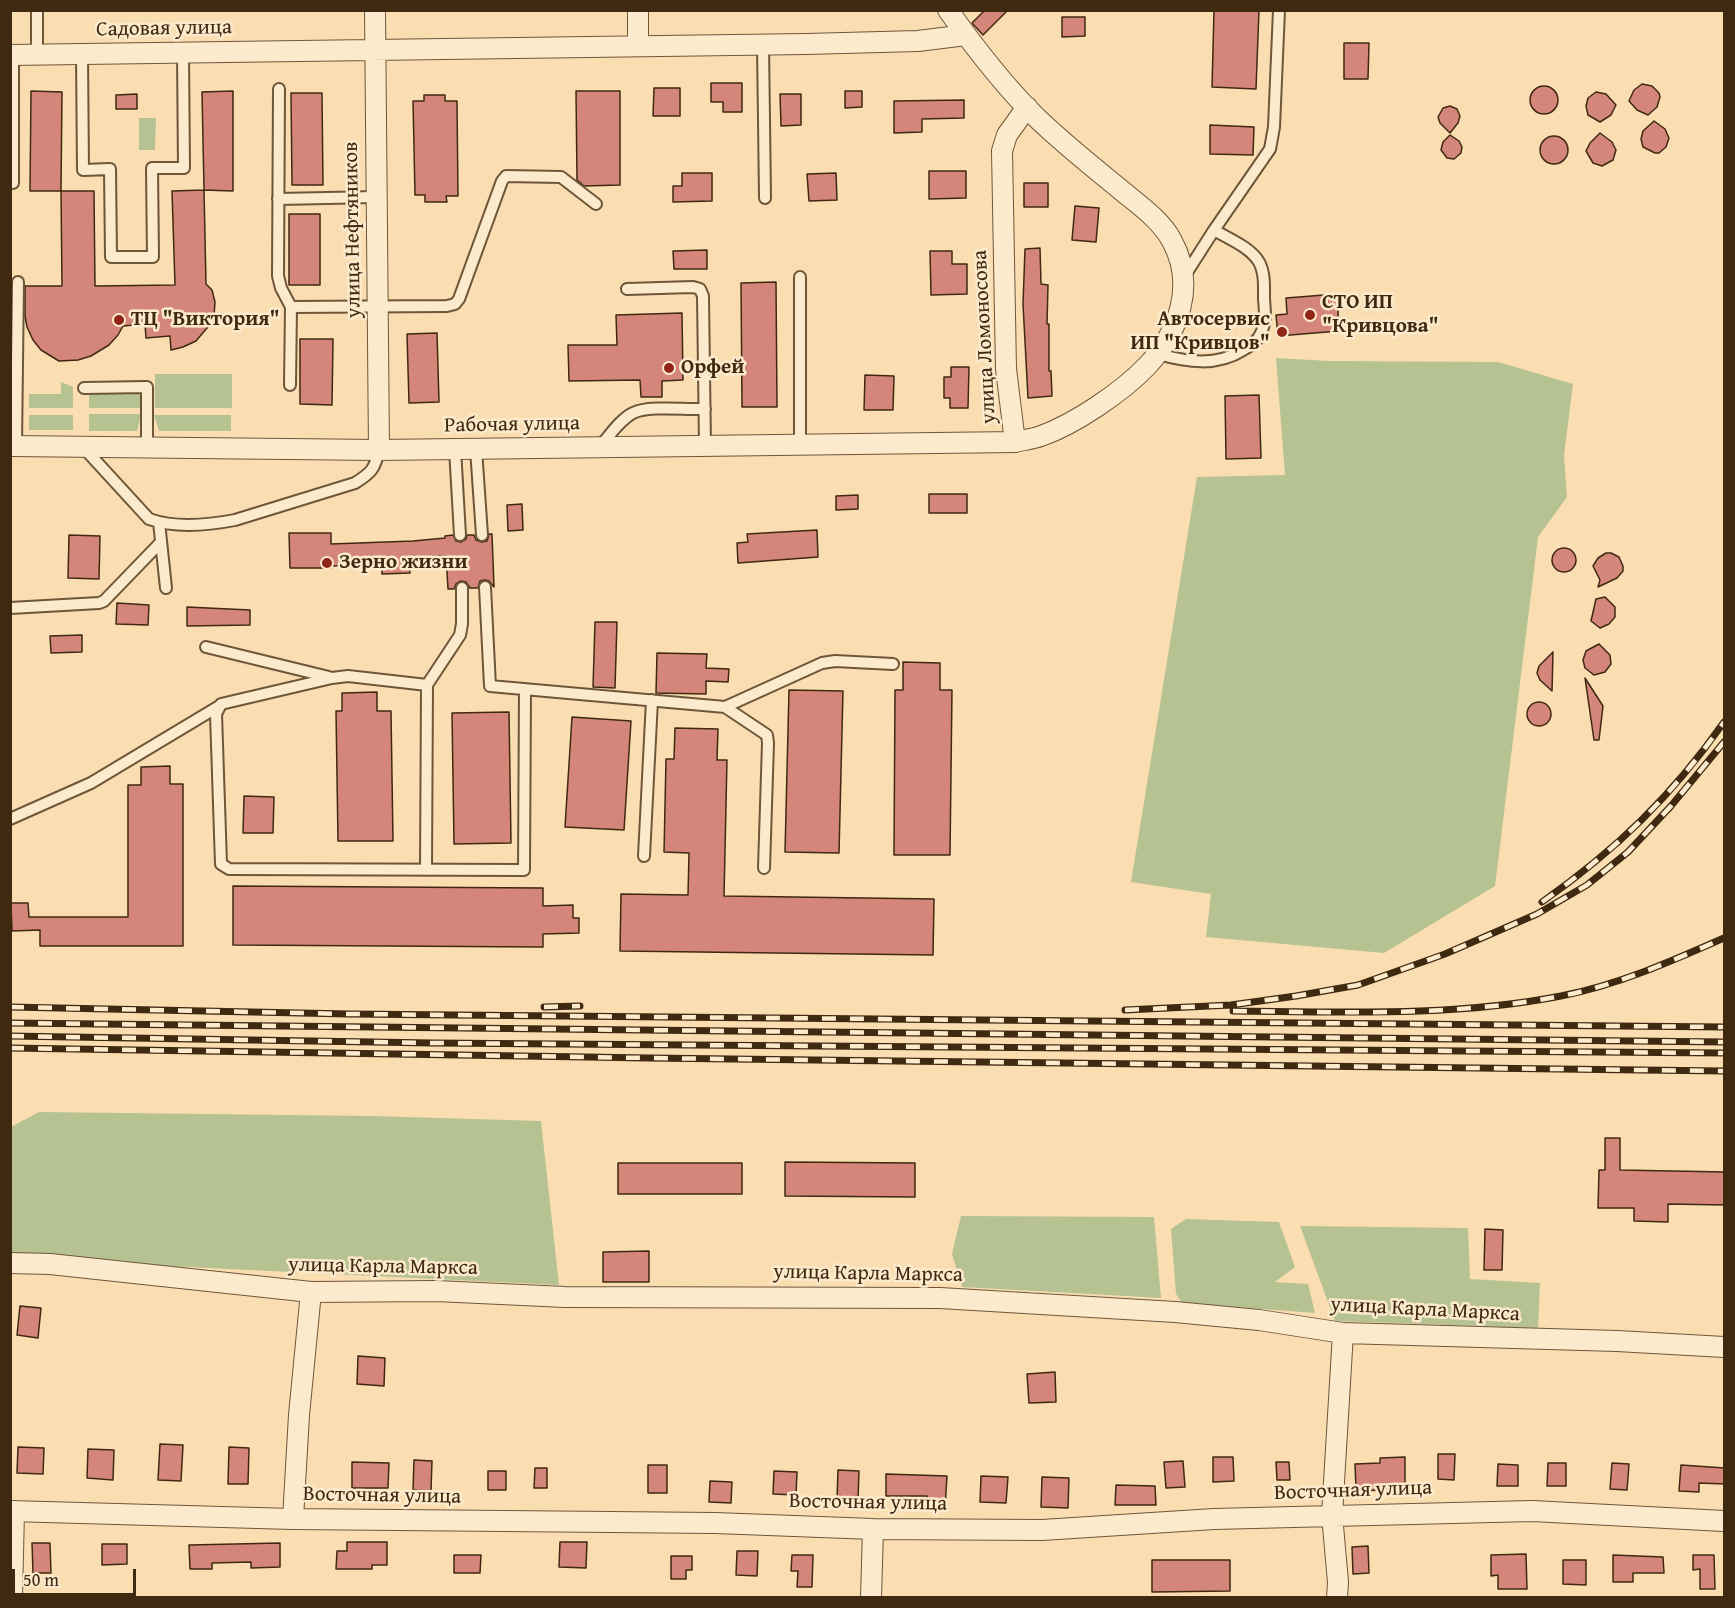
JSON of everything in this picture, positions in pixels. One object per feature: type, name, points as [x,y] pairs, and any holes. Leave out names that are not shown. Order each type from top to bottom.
[{"type":"street","name":"улица Нефтяников","points":[[375,10],[379,450]]},
{"type":"street","points":[[638,10],[638,45]]},
{"type":"street","name":"улица Ломоносова","points":[[948,10],[966,35],[1038,119],[1156,219],[1172,241],[1181,265],[1184,292],[1179,313],[1172,333],[1158,354],[1138,375],[1086,414],[1041,436],[1015,442],[1006,369],[1002,151],[1007,135],[1027,107]]},
{"type":"street","name":"Садовая улица","points":[[12,55],[918,41],[966,35]]},
{"type":"street","name":"Рабочая улица","points":[[13,446],[379,450],[1015,442]]},
{"type":"street","name":"улица Карла Маркса","points":[[10,1263],[50,1264],[311,1292],[436,1291],[565,1297],[940,1298],[1175,1312],[1260,1320],[1343,1333],[1617,1341],[1725,1347]]},
{"type":"street","points":[[293,1519],[299,1415],[311,1292]]},
{"type":"street","points":[[1337,1598],[1338,1582],[1332,1515],[1343,1333]]},
{"type":"street","points":[[12,1511],[12,1598]]},
{"type":"street","name":"Восточная улица","points":[[12,1511],[293,1519],[716,1523],[873,1529],[1042,1530],[1214,1519],[1532,1511],[1725,1521]]},
{"type":"street","points":[[871,1598],[873,1529]]},
{"type":"lane","points":[[37,10],[37,54]]},
{"type":"lane","points":[[1182,280],[1270,150],[1274,127],[1279,10]]},
{"type":"lane","points":[[763,44],[765,198]]},
{"type":"lane","points":[[82,54],[83,170],[110,169],[111,257],[153,257],[152,168],[184,168],[183,53]]},
{"type":"lane","points":[[12,55],[13,183]]},
{"type":"lane","points":[[279,89],[279,283],[291,307],[290,385]]},
{"type":"lane","points":[[291,307],[455,304],[459,299],[502,181],[506,176],[561,177],[596,204]]},
{"type":"lane","points":[[278,199],[376,197]]},
{"type":"lane","points":[[1158,354],[1191,362],[1215,362],[1237,354],[1255,343],[1262,331],[1265,317],[1263,271],[1258,261],[1249,252],[1214,230]]},
{"type":"lane","points":[[800,277],[800,446]]},
{"type":"lane","points":[[13,446],[18,282]]},
{"type":"lane","points":[[627,289],[693,287],[700,289],[703,296],[705,446]]},
{"type":"lane","points":[[84,388],[147,387],[147,448]]},
{"type":"lane","points":[[599,448],[624,419],[633,413],[645,410],[705,410]]},
{"type":"lane","points":[[83,447],[149,519],[159,522],[219,523],[355,483],[369,474],[376,463],[379,450]]},
{"type":"lane","points":[[455,449],[460,535]]},
{"type":"lane","points":[[476,449],[482,534]]},
{"type":"lane","points":[[159,522],[166,588]]},
{"type":"lane","points":[[10,608],[99,603],[161,542]]},
{"type":"lane","points":[[485,587],[490,686],[725,707],[767,735],[764,868]]},
{"type":"lane","points":[[426,870],[427,685],[460,635],[462,588]]},
{"type":"lane","points":[[206,647],[332,678]]},
{"type":"lane","points":[[725,707],[822,663],[835,661],[892,664]]},
{"type":"lane","points":[[10,819],[91,783],[221,704],[348,676],[427,685]]},
{"type":"lane","points":[[221,704],[216,714],[221,864],[230,869],[524,870],[525,689]]},
{"type":"lane","points":[[644,856],[652,700]]},
{"type":"green space","points":[[139,118],[156,118],[155,150],[139,150]]},
{"type":"green space","points":[[1276,358],[1329,361],[1498,362],[1573,384],[1564,455],[1567,497],[1538,537],[1495,886],[1384,953],[1206,937],[1211,894],[1131,882],[1197,477],[1285,475]]},
{"type":"green space","points":[[155,374],[232,374],[232,408],[155,408]]},
{"type":"green space","points":[[61,382],[73,387],[73,408],[29,408],[29,394],[61,394]]},
{"type":"green space","points":[[89,392],[141,392],[141,408],[89,408]]},
{"type":"green space","points":[[89,414],[141,414],[137,431],[89,431]]},
{"type":"green space","points":[[29,415],[73,415],[73,430],[29,430]]},
{"type":"green space","points":[[154,415],[231,415],[231,431],[159,431]]},
{"type":"green space","points":[[39,1112],[371,1116],[541,1121],[559,1285],[167,1266],[11,1253],[11,1127]]},
{"type":"green space","points":[[961,1216],[1154,1217],[1161,1298],[962,1287],[952,1254]]},
{"type":"green space","points":[[1186,1219],[1279,1222],[1295,1267],[1275,1282],[1308,1284],[1315,1313],[1182,1303],[1176,1294],[1171,1229]]},
{"type":"green space","points":[[1300,1226],[1468,1228],[1470,1279],[1540,1283],[1538,1328],[1335,1321]]},
{"type":"building","points":[[985,10],[1008,10],[983,35],[972,23]]},
{"type":"building","points":[[1214,10],[1259,10],[1256,89],[1212,87]]},
{"type":"building","points":[[1062,17],[1085,17],[1085,36],[1062,37]]},
{"type":"building","points":[[1344,43],[1369,43],[1368,79],[1344,79]]},
{"type":"building","points":[[711,83],[742,83],[742,112],[723,112],[723,102],[711,102]]},
{"type":"building","points":[[1642,84],[1652,86],[1660,97],[1657,107],[1648,115],[1637,110],[1629,101],[1634,90]]},
{"type":"building","points":[[1544,86],[1554,90],[1558,100],[1554,110],[1544,114],[1534,110],[1530,100],[1534,90]]},
{"type":"building","points":[[654,88],[680,88],[680,116],[653,116]]},
{"type":"building","points":[[31,91],[62,92],[61,191],[30,191]]},
{"type":"building","points":[[233,91],[233,191],[204,190],[202,92]]},
{"type":"building","points":[[576,91],[620,91],[620,185],[584,186],[577,180]]},
{"type":"building","points":[[845,91],[862,91],[862,107],[845,108]]},
{"type":"building","points":[[1596,92],[1606,94],[1616,105],[1611,115],[1600,122],[1588,115],[1586,106],[1588,98]]},
{"type":"building","points":[[291,93],[322,93],[323,185],[292,185]]},
{"type":"building","points":[[137,94],[137,109],[116,109],[116,95]]},
{"type":"building","points":[[780,94],[801,94],[801,125],[781,126]]},
{"type":"building","points":[[424,95],[445,95],[445,101],[457,101],[458,196],[446,196],[447,202],[425,202],[425,195],[415,195],[413,101],[424,101]]},
{"type":"building","points":[[964,100],[964,118],[922,119],[922,132],[894,133],[894,101]]},
{"type":"building","points":[[1450,106],[1457,109],[1460,116],[1458,123],[1450,133],[1440,123],[1438,117],[1443,108]]},
{"type":"building","points":[[1654,121],[1665,129],[1669,138],[1666,147],[1659,153],[1643,147],[1641,139],[1643,131]]},
{"type":"building","points":[[1210,125],[1254,127],[1253,155],[1210,154]]},
{"type":"building","points":[[1600,133],[1612,142],[1616,150],[1613,160],[1602,166],[1593,163],[1586,151]]},
{"type":"building","points":[[1450,135],[1459,141],[1462,147],[1461,153],[1454,159],[1447,158],[1441,150],[1443,142]]},
{"type":"building","points":[[1554,136],[1564,140],[1568,150],[1564,160],[1554,164],[1544,160],[1540,150],[1544,140]]},
{"type":"building","points":[[929,171],[966,171],[966,198],[929,199]]},
{"type":"building","points":[[682,173],[712,173],[712,201],[673,202],[673,186],[682,186]]},
{"type":"building","points":[[836,173],[837,200],[809,201],[807,174]]},
{"type":"building","points":[[1024,183],[1048,183],[1048,207],[1024,207]]},
{"type":"building","name":"ТЦ \"Виктория\"","points":[[204,190],[206,284],[212,290],[215,302],[214,316],[196,341],[171,350],[170,336],[146,338],[145,324],[123,326],[109,345],[91,356],[78,360],[59,361],[41,350],[27,327],[25,286],[62,286],[61,191],[94,191],[95,286],[175,285],[172,191]]},
{"type":"building","points":[[1075,206],[1099,208],[1096,242],[1072,240]]},
{"type":"building","points":[[289,214],[320,214],[320,285],[289,285]]},
{"type":"building","points":[[1040,248],[1041,284],[1048,285],[1047,324],[1049,324],[1049,371],[1051,371],[1052,396],[1028,398],[1023,304],[1025,249]]},
{"type":"building","points":[[707,250],[707,269],[674,269],[673,251]]},
{"type":"building","points":[[930,251],[952,251],[952,264],[967,264],[967,294],[931,295]]},
{"type":"building","points":[[776,282],[777,407],[742,407],[741,283]]},
{"type":"building","name":"СТО ИП \"Кривцова\"","points":[[1337,294],[1339,331],[1278,336],[1276,315],[1287,314],[1286,298]]},
{"type":"building","points":[[682,313],[683,380],[662,381],[662,397],[641,397],[640,380],[569,381],[568,345],[617,345],[616,315]]},
{"type":"building","points":[[437,333],[439,402],[409,403],[407,334]]},
{"type":"building","points":[[300,339],[333,339],[332,405],[300,404]]},
{"type":"building","points":[[951,367],[969,367],[968,408],[950,408],[950,398],[944,398],[944,377],[951,377]]},
{"type":"building","points":[[865,375],[894,376],[893,410],[864,410]]},
{"type":"building","points":[[1259,395],[1261,458],[1226,459],[1225,396]]},
{"type":"building","points":[[929,494],[967,494],[967,513],[929,513]]},
{"type":"building","points":[[858,495],[858,509],[836,510],[836,496]]},
{"type":"building","points":[[522,504],[523,530],[508,531],[507,505]]},
{"type":"building","points":[[817,530],[818,557],[738,563],[737,543],[748,542],[747,534]]},
{"type":"building","points":[[289,533],[331,533],[331,544],[413,541],[453,535],[456,541],[461,542],[466,539],[467,535],[474,535],[476,540],[482,542],[487,541],[489,534],[492,534],[494,587],[485,580],[480,581],[478,588],[470,588],[466,582],[461,581],[454,589],[448,589],[446,556],[409,558],[410,573],[382,574],[382,564],[290,568]]},
{"type":"building","points":[[69,535],[100,536],[99,579],[68,578]]},
{"type":"building","points":[[1564,548],[1569,549],[1575,555],[1575,565],[1569,571],[1564,572],[1559,571],[1553,565],[1552,560],[1553,555],[1559,549]]},
{"type":"building","points":[[1606,553],[1619,557],[1623,571],[1617,578],[1598,587],[1600,580],[1593,566],[1598,558]]},
{"type":"building","points":[[1605,597],[1615,607],[1615,617],[1609,624],[1600,628],[1591,621],[1596,599]]},
{"type":"building","points":[[117,603],[149,605],[148,625],[116,624]]},
{"type":"building","points":[[187,607],[250,610],[250,625],[187,626]]},
{"type":"building","points":[[595,622],[617,622],[615,688],[593,687]]},
{"type":"building","points":[[82,635],[82,652],[51,653],[50,636]]},
{"type":"building","points":[[1599,644],[1610,655],[1611,664],[1605,672],[1594,675],[1585,668],[1583,660],[1586,651]]},
{"type":"building","points":[[1553,652],[1552,691],[1540,680],[1537,673],[1539,666]]},
{"type":"building","points":[[657,653],[707,654],[706,668],[729,669],[728,682],[706,681],[706,694],[656,693]]},
{"type":"building","points":[[903,662],[940,663],[940,690],[952,690],[950,855],[894,855],[895,690],[903,690]]},
{"type":"building","points":[[1585,678],[1603,706],[1599,740],[1594,740]]},
{"type":"building","points":[[789,690],[843,691],[839,853],[785,852]]},
{"type":"building","points":[[377,692],[377,711],[391,711],[393,841],[338,841],[336,711],[342,711],[342,693]]},
{"type":"building","points":[[1539,702],[1547,706],[1551,714],[1547,722],[1539,726],[1531,722],[1527,714],[1531,706]]},
{"type":"building","points":[[509,712],[511,843],[454,844],[452,713]]},
{"type":"building","points":[[572,717],[631,721],[624,830],[565,827]]},
{"type":"building","points":[[675,728],[718,729],[717,760],[727,760],[724,896],[934,899],[933,955],[620,951],[621,894],[688,895],[689,853],[664,852],[666,759],[674,759]]},
{"type":"building","points":[[170,766],[170,784],[183,784],[183,946],[40,946],[40,930],[12,931],[11,903],[28,903],[29,917],[128,917],[128,785],[141,785],[141,767]]},
{"type":"building","points":[[244,796],[274,797],[273,833],[243,833]]},
{"type":"building","points":[[233,886],[543,888],[543,906],[573,905],[573,918],[579,918],[579,933],[543,934],[543,947],[233,945]]},
{"type":"building","points":[[1605,1138],[1620,1138],[1620,1170],[1725,1172],[1725,1205],[1668,1204],[1668,1222],[1634,1221],[1634,1208],[1598,1208],[1599,1170],[1605,1170]]},
{"type":"building","points":[[785,1162],[915,1163],[915,1197],[785,1196]]},
{"type":"building","points":[[618,1163],[742,1163],[742,1194],[618,1194]]},
{"type":"building","points":[[1485,1229],[1503,1230],[1502,1270],[1484,1270]]},
{"type":"building","points":[[649,1251],[649,1282],[603,1282],[603,1252]]},
{"type":"building","points":[[20,1306],[41,1308],[38,1338],[17,1335]]},
{"type":"building","points":[[358,1356],[385,1358],[384,1386],[357,1384]]},
{"type":"building","points":[[1055,1372],[1056,1402],[1029,1403],[1027,1374]]},
{"type":"building","points":[[160,1444],[183,1445],[181,1481],[158,1480]]},
{"type":"building","points":[[18,1447],[44,1448],[43,1474],[17,1473]]},
{"type":"building","points":[[229,1447],[249,1448],[248,1484],[228,1484]]},
{"type":"building","points":[[88,1449],[114,1450],[113,1480],[87,1478]]},
{"type":"building","points":[[1438,1454],[1455,1454],[1454,1480],[1438,1479]]},
{"type":"building","points":[[1213,1457],[1233,1457],[1234,1481],[1213,1482]]},
{"type":"building","points":[[1405,1457],[1405,1491],[1356,1490],[1355,1464],[1380,1463],[1380,1458]]},
{"type":"building","points":[[414,1460],[432,1461],[431,1491],[413,1490]]},
{"type":"building","points":[[1183,1461],[1185,1487],[1166,1488],[1164,1462]]},
{"type":"building","points":[[352,1462],[389,1463],[388,1488],[352,1488]]},
{"type":"building","points":[[1276,1462],[1289,1462],[1290,1480],[1277,1480]]},
{"type":"building","points":[[1548,1463],[1566,1463],[1566,1486],[1547,1486]]},
{"type":"building","points":[[1612,1463],[1629,1464],[1627,1490],[1610,1489]]},
{"type":"building","points":[[1498,1464],[1518,1465],[1518,1486],[1497,1486]]},
{"type":"building","points":[[648,1465],[667,1465],[667,1493],[648,1493]]},
{"type":"building","points":[[1681,1465],[1725,1468],[1725,1484],[1699,1483],[1699,1492],[1679,1491]]},
{"type":"building","points":[[535,1468],[547,1468],[547,1488],[534,1488]]},
{"type":"building","points":[[838,1470],[859,1471],[858,1499],[837,1499]]},
{"type":"building","points":[[488,1471],[506,1471],[506,1490],[488,1490]]},
{"type":"building","points":[[774,1471],[797,1472],[796,1495],[773,1494]]},
{"type":"building","points":[[886,1474],[947,1476],[945,1508],[926,1506],[927,1496],[886,1496]]},
{"type":"building","points":[[981,1476],[1008,1477],[1006,1503],[980,1502]]},
{"type":"building","points":[[1042,1477],[1069,1478],[1068,1508],[1041,1507]]},
{"type":"building","points":[[710,1481],[732,1482],[731,1503],[709,1502]]},
{"type":"building","points":[[1116,1485],[1155,1486],[1156,1505],[1115,1505]]},
{"type":"building","points":[[347,1542],[387,1542],[387,1565],[372,1565],[372,1569],[336,1569],[337,1551],[347,1551]]},
{"type":"building","points":[[560,1542],[587,1542],[586,1568],[559,1567]]},
{"type":"building","points":[[32,1543],[50,1543],[51,1573],[33,1573]]},
{"type":"building","points":[[280,1543],[280,1567],[251,1568],[251,1562],[212,1563],[212,1569],[190,1569],[189,1545]]},
{"type":"building","points":[[102,1544],[127,1544],[127,1564],[102,1565]]},
{"type":"building","points":[[1368,1546],[1369,1573],[1353,1574],[1352,1547]]},
{"type":"building","points":[[737,1551],[758,1551],[757,1576],[736,1575]]},
{"type":"building","points":[[1526,1554],[1527,1589],[1498,1589],[1498,1575],[1491,1576],[1491,1555]]},
{"type":"building","points":[[454,1555],[481,1555],[480,1573],[454,1573]]},
{"type":"building","points":[[792,1555],[813,1555],[812,1587],[797,1587],[798,1571],[791,1571]]},
{"type":"building","points":[[1613,1555],[1663,1557],[1664,1573],[1633,1573],[1633,1582],[1613,1582]]},
{"type":"building","points":[[1693,1555],[1714,1555],[1715,1589],[1700,1589],[1700,1569],[1693,1570]]},
{"type":"building","points":[[671,1556],[692,1556],[692,1570],[686,1570],[686,1579],[671,1579]]},
{"type":"building","points":[[1152,1560],[1230,1560],[1230,1591],[1152,1592]]},
{"type":"building","points":[[1563,1560],[1586,1560],[1586,1585],[1563,1584]]},
{"type":"railway","points":[[1542,902],[1594,862],[1641,820],[1684,774],[1724,722]]},
{"type":"railway","points":[[1125,1010],[1231,1005],[1358,985],[1445,954],[1537,914],[1587,885],[1628,852],[1671,806],[1724,742]]},
{"type":"railway","points":[[1233,1011],[1397,1012],[1520,1003],[1603,986],[1665,964],[1724,938]]},
{"type":"railway","points":[[544,1007],[580,1006]]},
{"type":"railway","points":[[10,1007],[349,1014],[1724,1027]]},
{"type":"railway","points":[[10,1023],[1724,1042]]},
{"type":"railway","points":[[10,1036],[432,1043],[1724,1053]]},
{"type":"railway","points":[[10,1048],[1724,1071]]},
{"type":"place","name":"СТО ИП \"Кривцова\"","points":[[1310,315]]},
{"type":"place","name":"ТЦ \"Виктория\"","points":[[119,320]]},
{"type":"place","name":"Автосервис ИП \"Кривцов\"","points":[[1282,332]]},
{"type":"place","name":"Орфей","points":[[669,368]]},
{"type":"place","name":"Зерно жизни","points":[[327,563]]}]
